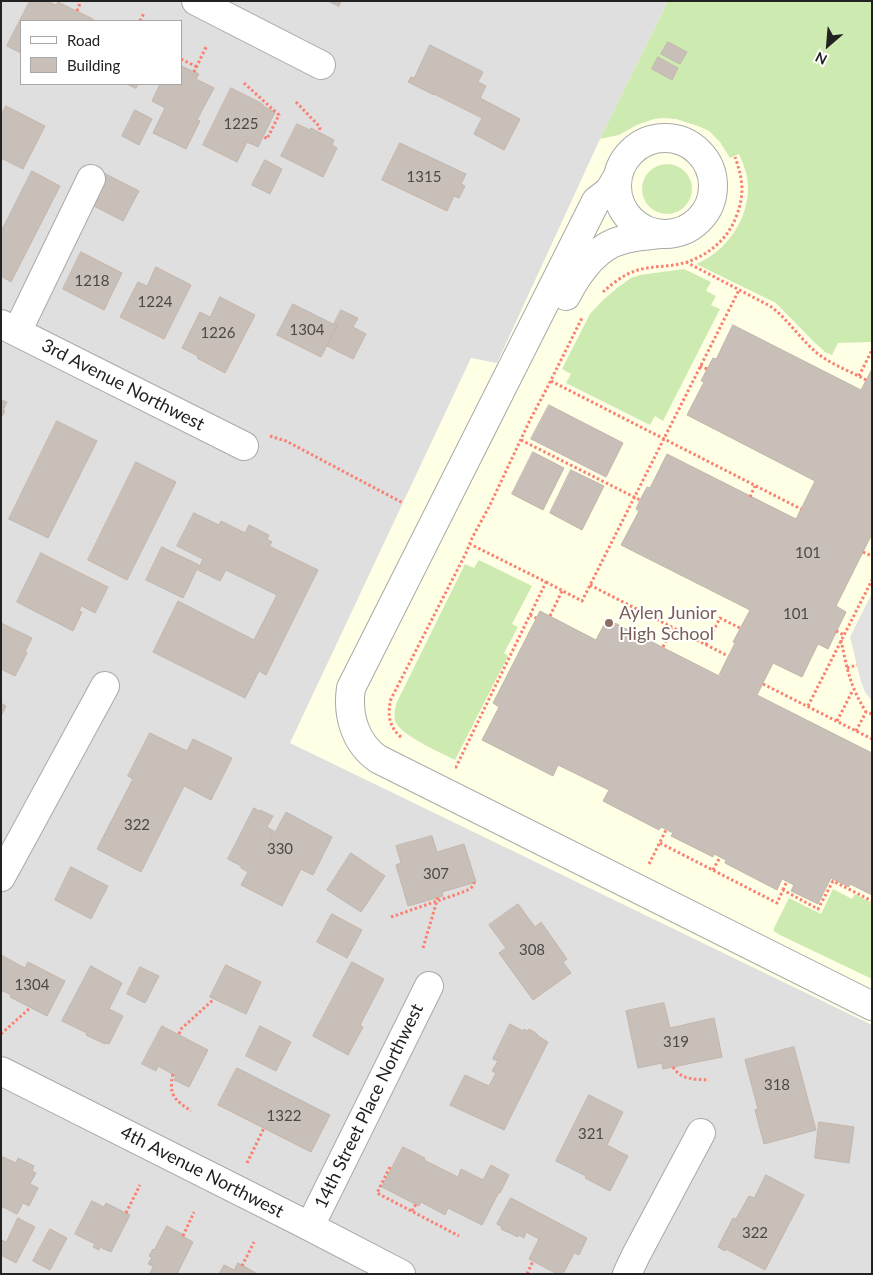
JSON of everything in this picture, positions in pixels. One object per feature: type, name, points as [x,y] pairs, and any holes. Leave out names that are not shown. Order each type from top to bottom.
[{"type":"street","points":[[196,1],[321,65]]},
{"type":"street","points":[[872,990],[384,749],[370,730],[365,710],[370,688],[391,640],[574,280],[596,254],[612,244],[620,240],[660,234],[676,234],[690,228],[702,218],[710,204],[714,189],[712,174],[705,160],[695,148],[680,140],[664,138],[648,141],[634,149],[624,161],[609,191],[596,201],[351,688],[350,706],[352,723],[365,747],[378,759],[872,1006]]},
{"type":"street","points":[[618,176],[617,192],[622,208],[631,221],[645,230],[660,234]]},
{"type":"street","points":[[9,328],[91,179]]},
{"type":"street","name":"3rd Avenue Northwest","points":[[9,328],[242,446]]},
{"type":"street","points":[[2,873],[104,686]]},
{"type":"street","name":"14th Street Place Northwest","points":[[310,1226],[429,986]]},
{"type":"street","name":"4th Avenue Northwest","points":[[1,1071],[310,1226],[401,1274]]},
{"type":"street","points":[[627,1274],[701,1134]]},
{"type":"path","points":[[77,11],[81,1]]},
{"type":"path","points":[[140,20],[144,13]]},
{"type":"path","points":[[194,72],[207,45]]},
{"type":"path","points":[[182,60],[197,67]]},
{"type":"path","points":[[244,83],[279,115],[268,139],[263,136]]},
{"type":"path","points":[[296,102],[319,126],[318,132]]},
{"type":"path","points":[[598,297],[630,273],[646,268],[685,262],[703,255],[717,245],[733,224],[739,210],[742,189],[736,158]]},
{"type":"path","points":[[685,262],[770,306],[812,348],[826,359],[866,380]]},
{"type":"path","points":[[470,544],[582,601],[739,290]]},
{"type":"path","points":[[403,739],[394,730],[389,718],[391,699],[585,314]]},
{"type":"path","points":[[859,376],[872,350]]},
{"type":"path","points":[[700,366],[707,369]]},
{"type":"path","points":[[551,381],[801,509]]},
{"type":"path","points":[[242,446],[261,435],[276,437],[402,503]]},
{"type":"path","points":[[521,440],[640,500]]},
{"type":"path","points":[[750,497],[755,486]]},
{"type":"path","points":[[863,552],[872,556]]},
{"type":"path","points":[[808,706],[872,580]]},
{"type":"path","points":[[449,763],[456,767],[546,582]]},
{"type":"path","points":[[590,585],[728,656]]},
{"type":"path","points":[[550,616],[562,591]]},
{"type":"path","points":[[530,615],[536,618]]},
{"type":"path","points":[[706,645],[720,618],[740,628]]},
{"type":"path","points":[[663,647],[672,628]]},
{"type":"path","points":[[836,631],[844,635]]},
{"type":"path","points":[[841,640],[854,690],[866,712],[872,714]]},
{"type":"path","points":[[847,668],[857,666]]},
{"type":"path","points":[[763,684],[872,739]]},
{"type":"path","points":[[837,721],[854,690]]},
{"type":"path","points":[[856,731],[866,712]]},
{"type":"path","points":[[648,866],[666,830]]},
{"type":"path","points":[[660,843],[777,903],[787,881]]},
{"type":"path","points":[[713,870],[720,857]]},
{"type":"path","points":[[783,890],[818,909],[833,881],[872,900]]},
{"type":"path","points":[[391,917],[437,899],[470,890],[474,882]]},
{"type":"path","points":[[423,948],[437,899]]},
{"type":"path","points":[[178,1034],[214,999]]},
{"type":"path","points":[[1,1034],[30,1008]]},
{"type":"path","points":[[672,1067],[685,1078],[708,1080]]},
{"type":"path","points":[[173,1074],[171,1086],[173,1096],[180,1104],[191,1111]]},
{"type":"path","points":[[247,1163],[264,1128]]},
{"type":"path","points":[[390,1167],[377,1193],[459,1236]]},
{"type":"path","points":[[126,1213],[140,1185]]},
{"type":"path","points":[[412,1211],[416,1204]]},
{"type":"path","points":[[183,1236],[194,1212]]},
{"type":"path","points":[[242,1266],[254,1242]]},
{"type":"path","points":[[527,1274],[533,1262]]},
{"type":"shaded area","points":[[1,1],[872,1],[872,1274],[1,1274]]},
{"type":"shaded area","name":"Aylen Junior High School","points":[[668,1],[872,1],[872,1025],[290,743],[471,358],[497,363],[600,139]]},
{"type":"shaded area","points":[[872,593],[872,701],[865,692],[861,682],[850,637]]},
{"type":"green space","points":[[668,1],[872,1],[872,342],[838,343],[832,355],[825,352],[776,303],[696,264],[717,252],[726,243],[739,223],[747,200],[747,179],[739,154],[730,158],[720,142],[709,131],[676,119],[664,118],[654,119],[637,125],[619,135],[600,139]]},
{"type":"green space","points":[[667,164],[685,171],[692,189],[685,207],[667,214],[649,207],[642,189],[649,171]]},
{"type":"green space","points":[[684,269],[711,282],[706,291],[716,296],[711,305],[720,309],[663,421],[655,416],[650,425],[566,383],[571,374],[562,369],[590,314],[602,301],[631,278]]},
{"type":"green space","points":[[479,560],[532,586],[512,624],[518,627],[504,653],[508,656],[455,760],[406,734],[396,723],[395,711],[396,704],[465,564],[474,568]]},
{"type":"green space","points":[[833,889],[852,899],[855,894],[872,903],[872,979],[774,931],[789,898],[821,914]]},
{"type":"building","points":[[30,1],[47,1],[56,5],[58,2],[93,19],[92,20],[20,20]]},
{"type":"building","points":[[328,1],[341,1],[339,6]]},
{"type":"building","points":[[20,21],[20,52],[7,46]]},
{"type":"building","points":[[668,42],[687,52],[680,64],[661,54]]},
{"type":"building","points":[[430,45],[483,72],[478,82],[486,86],[480,98],[520,119],[504,150],[474,134],[482,118],[408,82],[411,77],[414,78]]},
{"type":"building","points":[[658,57],[678,68],[672,80],[652,69]]},
{"type":"building","points":[[182,66],[199,74],[196,79],[214,88],[197,120],[200,121],[186,149],[153,133],[165,108],[152,101],[160,85],[182,85]]},
{"type":"building","points":[[231,88],[275,112],[258,147],[247,142],[237,162],[203,145]]},
{"type":"building","points":[[6,106],[45,126],[23,169],[1,158],[1,115]]},
{"type":"building","points":[[135,110],[152,119],[139,145],[122,136]]},
{"type":"building","points":[[297,124],[310,130],[311,128],[334,140],[332,145],[337,148],[323,177],[281,156]]},
{"type":"building","points":[[400,143],[466,174],[461,184],[465,186],[459,198],[454,196],[447,211],[382,180]]},
{"type":"building","points":[[265,160],[282,169],[270,194],[252,185]]},
{"type":"building","points":[[32,171],[60,186],[11,282],[1,276],[1,232]]},
{"type":"building","points":[[104,173],[139,191],[123,221],[88,203]]},
{"type":"building","points":[[81,252],[122,273],[104,310],[63,289]]},
{"type":"building","points":[[156,267],[191,285],[164,339],[120,317],[138,282],[147,286]]},
{"type":"building","points":[[220,297],[255,315],[225,373],[182,348],[200,312],[210,317]]},
{"type":"building","points":[[293,304],[337,326],[321,357],[277,335]]},
{"type":"building","points":[[341,310],[358,318],[353,327],[366,334],[353,359],[327,346],[337,326],[334,324]]},
{"type":"building","name":"Aylen Junior High School","points":[[733,325],[861,390],[872,369],[872,534],[836,606],[846,612],[828,649],[818,644],[802,677],[773,663],[757,695],[872,753],[872,895],[850,884],[849,887],[831,878],[818,904],[791,891],[794,885],[782,879],[777,890],[725,863],[726,860],[714,854],[713,857],[671,836],[673,833],[661,827],[659,830],[603,801],[609,790],[558,765],[553,776],[482,740],[499,707],[493,703],[540,611],[596,640],[607,619],[721,677],[722,675],[719,675],[735,643],[733,642],[750,610],[621,545],[639,511],[636,509],[640,500],[647,487],[650,488],[667,454],[796,519],[815,481],[687,415],[704,382],[701,381],[707,369],[713,358],[716,359]]},
{"type":"building","points":[[1,400],[7,402],[1,418]]},
{"type":"building","points":[[549,405],[623,443],[606,477],[531,439]]},
{"type":"building","points":[[57,421],[97,441],[48,538],[9,519]]},
{"type":"building","points":[[533,452],[564,468],[543,510],[512,494]]},
{"type":"building","points":[[136,462],[176,482],[127,580],[88,560]]},
{"type":"building","points":[[571,470],[604,486],[582,530],[550,513]]},
{"type":"building","points":[[194,513],[219,525],[221,521],[245,533],[249,525],[269,535],[267,539],[272,542],[269,546],[318,570],[266,675],[259,671],[245,698],[153,652],[178,601],[254,640],[277,595],[226,570],[220,581],[198,570],[203,559],[177,546]]},
{"type":"building","points":[[162,547],[199,565],[183,598],[146,580]]},
{"type":"building","points":[[41,553],[108,587],[95,613],[75,604],[81,607],[79,611],[82,612],[73,631],[17,602]]},
{"type":"building","points":[[1,623],[32,638],[25,652],[27,653],[15,676],[1,669]]},
{"type":"building","points":[[1,703],[6,706],[1,716]]},
{"type":"building","points":[[150,733],[187,751],[193,739],[232,758],[211,800],[184,786],[141,872],[97,849],[133,779],[128,776]]},
{"type":"building","points":[[254,808],[273,816],[267,827],[274,831],[271,838],[286,812],[332,837],[313,875],[301,869],[282,906],[241,885],[248,872],[228,859]]},
{"type":"building","points":[[432,836],[437,852],[464,844],[476,882],[442,892],[443,896],[408,906],[396,865],[401,863],[396,846]]},
{"type":"building","points":[[351,853],[385,876],[361,912],[327,890]]},
{"type":"building","points":[[71,867],[108,886],[91,919],[55,900]]},
{"type":"building","points":[[518,904],[535,927],[541,922],[567,959],[563,962],[571,973],[533,1000],[499,953],[506,948],[489,925]]},
{"type":"building","points":[[332,914],[362,930],[347,958],[317,942]]},
{"type":"building","points":[[1,955],[25,968],[28,962],[65,981],[47,1016],[10,997],[11,995],[1,990]]},
{"type":"building","points":[[352,962],[384,979],[360,1025],[363,1027],[348,1055],[313,1036]]},
{"type":"building","points":[[226,965],[261,982],[246,1014],[210,997]]},
{"type":"building","points":[[91,966],[122,983],[109,1009],[123,1016],[109,1044],[86,1035],[87,1033],[62,1021]]},
{"type":"building","points":[[140,967],[159,976],[145,1003],[127,994]]},
{"type":"building","points":[[664,1003],[670,1028],[714,1018],[722,1057],[663,1069],[662,1063],[638,1068],[626,1011]]},
{"type":"building","points":[[510,1024],[523,1031],[524,1029],[527,1031],[529,1029],[548,1042],[504,1130],[450,1105],[465,1075],[489,1086],[496,1073],[492,1071],[498,1061],[493,1059]]},
{"type":"building","points":[[162,1026],[208,1050],[189,1087],[174,1080],[176,1076],[158,1066],[156,1071],[142,1064]]},
{"type":"building","points":[[260,1026],[291,1042],[276,1071],[246,1056]]},
{"type":"building","points":[[794,1047],[816,1130],[764,1144],[755,1110],[758,1109],[745,1060]]},
{"type":"building","points":[[237,1068],[330,1115],[311,1152],[218,1105]]},
{"type":"building","points":[[589,1095],[623,1112],[607,1145],[628,1156],[610,1191],[556,1161]]},
{"type":"building","points":[[819,1122],[854,1127],[849,1163],[815,1158]]},
{"type":"building","points":[[403,1147],[458,1177],[461,1169],[483,1180],[491,1165],[509,1175],[482,1225],[448,1208],[445,1215],[421,1202],[419,1206],[382,1187]]},
{"type":"building","points":[[3,1157],[16,1163],[18,1158],[34,1166],[32,1171],[36,1173],[30,1184],[38,1188],[29,1206],[23,1203],[17,1214],[1,1206],[1,1161]]},
{"type":"building","points":[[766,1175],[804,1195],[765,1270],[726,1249],[725,1251],[718,1247],[733,1218],[736,1219],[749,1196],[754,1198]]},
{"type":"building","points":[[511,1198],[587,1238],[579,1255],[574,1253],[563,1274],[557,1274],[529,1259],[539,1239],[526,1232],[524,1238],[519,1235],[518,1237],[501,1229],[502,1227],[497,1224]]},
{"type":"building","points":[[92,1201],[104,1207],[106,1203],[130,1215],[111,1252],[100,1247],[99,1250],[93,1247],[95,1244],[75,1234]]},
{"type":"building","points":[[18,1218],[35,1227],[16,1263],[1,1255],[1,1240],[6,1242]]},
{"type":"building","points":[[167,1226],[193,1242],[177,1274],[150,1274],[153,1266],[148,1264],[152,1257],[149,1256]]},
{"type":"building","points":[[50,1229],[67,1238],[50,1270],[33,1261]]},
{"type":"building","points":[[238,1263],[256,1274],[219,1274],[224,1265],[234,1270]]},
{"type":"place","name":"Aylen Junior High School","points":[[609,623]]}]
